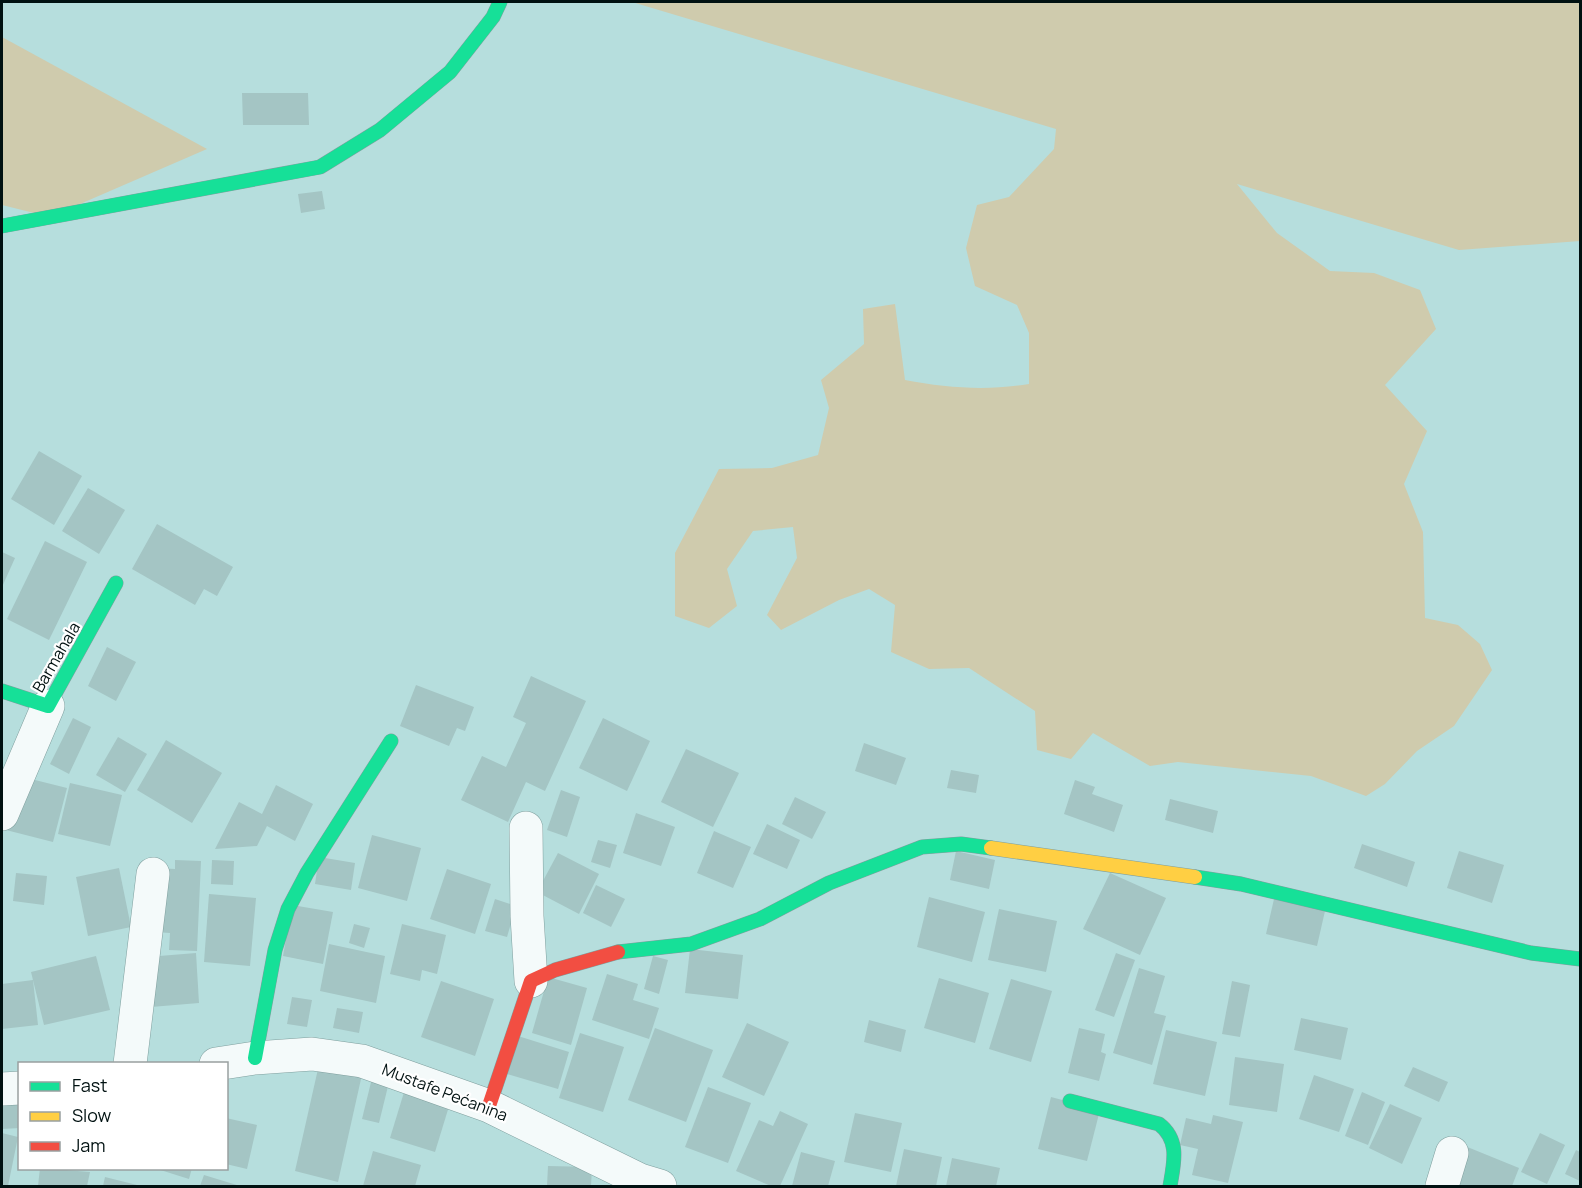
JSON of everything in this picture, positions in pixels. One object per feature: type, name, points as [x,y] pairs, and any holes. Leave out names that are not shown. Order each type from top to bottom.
[{"type":"street","points":[[2,226],[320,167],[380,130],[450,72],[493,18],[500,2]]},
{"type":"street","name":"Barmahala","points":[[2,690],[48,706],[116,583]]},
{"type":"street","points":[[2,814],[48,706]]},
{"type":"street","points":[[255,1058],[275,950],[288,909],[307,873],[391,741]]},
{"type":"street","points":[[489,1106],[531,981],[527,916],[526,828]]},
{"type":"street","points":[[531,981],[555,970],[615,952],[691,944],[760,919],[829,883],[922,847],[961,844],[1241,884],[1531,953],[1581,959]]},
{"type":"street","points":[[130,1062],[153,874]]},
{"type":"street","name":"Mustafe Pećanina","points":[[228,1062],[312,1054],[362,1061],[489,1106],[646,1184]]},
{"type":"street","points":[[2,1089],[18,1088]]},
{"type":"street","points":[[1071,1101],[1159,1124],[1169,1130],[1175,1143],[1170,1186]]},
{"type":"street","points":[[1442,1186],[1452,1153]]},
{"type":"shaded area","points":[[632,2],[1580,2],[1580,241],[1459,250],[1237,184],[1277,233],[1330,271],[1374,273],[1420,290],[1436,329],[1385,385],[1427,431],[1404,484],[1423,532],[1425,618],[1458,625],[1480,644],[1492,670],[1454,726],[1417,751],[1385,784],[1366,796],[1311,776],[1178,762],[1150,766],[1093,733],[1071,759],[1037,750],[1035,711],[969,668],[929,669],[891,652],[895,605],[869,589],[839,600],[781,630],[767,615],[797,558],[793,527],[753,531],[727,569],[737,606],[709,628],[675,616],[675,553],[719,469],[772,468],[818,455],[829,408],[821,380],[864,344],[863,309],[895,304],[905,380],[967,388],[1029,384],[1029,333],[1017,305],[975,286],[966,248],[977,205],[1009,197],[1054,149],[1056,129]]},
{"type":"shaded area","points":[[2,37],[207,149],[50,217],[2,205]]},
{"type":"building","points":[[242,93],[308,93],[309,125],[243,125]]},
{"type":"building","points":[[322,191],[325,209],[301,213],[298,194]]},
{"type":"building","points":[[39,451],[82,476],[54,525],[11,499]]},
{"type":"building","points":[[88,488],[125,510],[99,554],[62,531]]},
{"type":"building","points":[[157,524],[233,567],[217,596],[204,589],[195,605],[132,569]]},
{"type":"building","points":[[45,541],[87,562],[49,640],[7,619]]},
{"type":"building","points":[[2,552],[15,558],[2,587]]},
{"type":"building","points":[[107,647],[136,662],[116,701],[88,686]]},
{"type":"building","points":[[531,676],[586,701],[545,791],[526,782],[508,822],[461,800],[482,756],[506,767],[526,723],[513,717]]},
{"type":"building","points":[[416,685],[474,707],[465,731],[457,728],[449,746],[400,726]]},
{"type":"building","points":[[73,718],[91,727],[69,774],[50,764]]},
{"type":"building","points":[[603,718],[650,741],[627,791],[579,768]]},
{"type":"building","points":[[118,737],[147,754],[125,792],[96,775]]},
{"type":"building","points":[[166,740],[222,773],[192,823],[137,790]]},
{"type":"building","points":[[864,743],[906,758],[896,785],[855,771]]},
{"type":"building","points":[[686,749],[739,773],[713,827],[661,802]]},
{"type":"building","points":[[951,770],[979,775],[976,793],[947,788]]},
{"type":"building","points":[[19,776],[67,788],[53,842],[6,830]]},
{"type":"building","points":[[1075,780],[1095,787],[1092,794],[1123,805],[1114,832],[1064,814]]},
{"type":"building","points":[[70,783],[122,795],[110,846],[58,834]]},
{"type":"building","points":[[276,785],[313,804],[295,841],[267,826],[257,846],[215,849],[239,802],[262,814]]},
{"type":"building","points":[[561,790],[580,797],[567,837],[547,830]]},
{"type":"building","points":[[795,797],[826,812],[812,839],[782,824]]},
{"type":"building","points":[[1170,799],[1218,811],[1213,833],[1165,820]]},
{"type":"building","points":[[636,813],[675,827],[661,866],[623,853]]},
{"type":"building","points":[[767,824],[800,840],[787,869],[753,854]]},
{"type":"building","points":[[714,831],[751,847],[733,888],[697,873]]},
{"type":"building","points":[[372,835],[421,848],[407,901],[358,888]]},
{"type":"building","points":[[598,840],[617,845],[610,868],[591,862]]},
{"type":"building","points":[[1362,844],[1415,862],[1407,887],[1354,868]]},
{"type":"building","points":[[956,851],[995,860],[989,889],[950,880]]},
{"type":"building","points":[[1459,851],[1504,865],[1492,903],[1447,888]]},
{"type":"building","points":[[558,853],[599,874],[579,914],[537,892]]},
{"type":"building","points":[[319,857],[355,863],[351,890],[315,884]]},
{"type":"building","points":[[175,860],[201,861],[197,951],[169,950],[170,933],[155,932],[157,868],[175,869]]},
{"type":"building","points":[[212,860],[234,861],[233,885],[211,884]]},
{"type":"building","points":[[119,868],[131,927],[88,936],[76,877]]},
{"type":"building","points":[[447,869],[491,884],[475,934],[430,919]]},
{"type":"building","points":[[16,873],[47,876],[44,905],[13,901]]},
{"type":"building","points":[[1110,873],[1166,898],[1140,955],[1083,929]]},
{"type":"building","points":[[596,885],[625,899],[611,927],[583,913]]},
{"type":"building","points":[[209,894],[256,898],[250,966],[204,962]]},
{"type":"building","points":[[929,897],[985,912],[972,962],[917,947]]},
{"type":"building","points":[[495,899],[516,906],[507,937],[485,931]]},
{"type":"building","points":[[1274,899],[1325,911],[1317,946],[1266,934]]},
{"type":"building","points":[[292,905],[333,912],[323,964],[283,956]]},
{"type":"building","points":[[999,909],[1057,921],[1046,972],[988,960]]},
{"type":"building","points":[[354,924],[370,928],[364,948],[349,943]]},
{"type":"building","points":[[402,924],[446,935],[437,974],[422,970],[420,981],[390,974]]},
{"type":"building","points":[[329,944],[385,956],[376,1003],[320,991]]},
{"type":"building","points":[[690,949],[743,955],[738,999],[685,993]]},
{"type":"building","points":[[196,953],[199,1003],[151,1007],[147,957]]},
{"type":"building","points":[[1116,953],[1135,960],[1114,1017],[1095,1010]]},
{"type":"building","points":[[96,956],[110,1010],[44,1025],[31,972]]},
{"type":"building","points":[[653,956],[668,960],[659,994],[644,989]]},
{"type":"building","points":[[1139,968],[1165,976],[1154,1013],[1166,1016],[1152,1065],[1113,1053]]},
{"type":"building","points":[[607,974],[638,984],[633,1000],[659,1008],[649,1039],[592,1020]]},
{"type":"building","points":[[548,977],[587,988],[571,1045],[532,1033]]},
{"type":"building","points":[[939,978],[989,993],[975,1043],[924,1028]]},
{"type":"building","points":[[1011,979],[1052,991],[1031,1062],[989,1049]]},
{"type":"building","points":[[33,980],[38,1025],[2,1029],[2,984]]},
{"type":"building","points":[[441,981],[494,999],[475,1056],[421,1037]]},
{"type":"building","points":[[1232,981],[1250,985],[1240,1037],[1222,1034]]},
{"type":"building","points":[[292,997],[312,1000],[307,1027],[287,1024]]},
{"type":"building","points":[[337,1008],[363,1012],[359,1033],[333,1028]]},
{"type":"building","points":[[1301,1018],[1348,1028],[1341,1060],[1294,1050]]},
{"type":"building","points":[[869,1020],[906,1030],[901,1052],[864,1042]]},
{"type":"building","points":[[747,1023],[789,1042],[764,1096],[722,1077]]},
{"type":"building","points":[[655,1028],[713,1050],[686,1122],[628,1100]]},
{"type":"building","points":[[1079,1028],[1105,1034],[1101,1052],[1106,1054],[1099,1081],[1068,1073]]},
{"type":"building","points":[[1166,1030],[1217,1042],[1205,1096],[1153,1084]]},
{"type":"building","points":[[580,1033],[624,1047],[603,1112],[559,1098]]},
{"type":"building","points":[[518,1036],[569,1052],[558,1089],[507,1074]]},
{"type":"building","points":[[1235,1057],[1284,1064],[1277,1112],[1229,1105]]},
{"type":"building","points":[[320,1060],[363,1070],[338,1182],[295,1171]]},
{"type":"building","points":[[1413,1067],[1448,1082],[1439,1102],[1404,1086]]},
{"type":"building","points":[[373,1074],[390,1078],[379,1123],[362,1119]]},
{"type":"building","points":[[1314,1075],[1354,1089],[1339,1132],[1299,1119]]},
{"type":"building","points":[[708,1087],[751,1103],[728,1163],[685,1147]]},
{"type":"building","points":[[405,1089],[450,1103],[435,1152],[390,1138]]},
{"type":"building","points":[[1362,1092],[1385,1102],[1368,1145],[1345,1136]]},
{"type":"building","points":[[18,1095],[18,1128],[2,1129],[2,1096]]},
{"type":"building","points":[[1051,1097],[1100,1110],[1087,1161],[1038,1149]]},
{"type":"building","points":[[1390,1104],[1422,1118],[1402,1164],[1369,1148]]},
{"type":"building","points":[[780,1111],[808,1124],[780,1186],[771,1186],[736,1171],[759,1120],[773,1126]]},
{"type":"building","points":[[855,1113],[902,1123],[891,1172],[844,1162]]},
{"type":"building","points":[[1213,1115],[1243,1122],[1228,1183],[1192,1175],[1198,1149],[1180,1145],[1186,1118],[1211,1124]]},
{"type":"building","points":[[228,1118],[257,1125],[247,1169],[228,1164]]},
{"type":"building","points":[[2,1133],[18,1137],[8,1186],[2,1186]]},
{"type":"building","points":[[1540,1133],[1565,1145],[1547,1184],[1521,1172]]},
{"type":"building","points":[[1460,1144],[1519,1168],[1512,1186],[1448,1186]]},
{"type":"building","points":[[904,1149],[942,1157],[936,1186],[896,1186]]},
{"type":"building","points":[[1576,1150],[1580,1152],[1580,1181],[1565,1174]]},
{"type":"building","points":[[373,1151],[421,1165],[415,1186],[363,1186]]},
{"type":"building","points":[[801,1152],[835,1161],[828,1186],[792,1186]]},
{"type":"building","points":[[952,1158],[1000,1168],[996,1186],[946,1186]]},
{"type":"building","points":[[548,1166],[592,1167],[591,1186],[547,1186]]},
{"type":"building","points":[[40,1170],[90,1172],[87,1186],[38,1186]]},
{"type":"building","points":[[160,1170],[191,1170],[189,1179]]},
{"type":"building","points":[[204,1175],[240,1186],[200,1186]]},
{"type":"building","points":[[105,1177],[141,1186],[103,1186]]},
{"type":"traffic: fast","points":[[2,226],[320,167],[380,130],[450,72],[493,17],[500,2]]},
{"type":"traffic: fast","points":[[2,691],[48,706],[116,583]]},
{"type":"traffic: fast","points":[[255,1058],[275,950],[288,909],[307,873],[391,741]]},
{"type":"traffic: fast","points":[[618,952],[691,944],[760,919],[829,883],[922,847],[961,844],[991,848]]},
{"type":"traffic: fast","points":[[1195,877],[1241,884],[1531,953],[1580,959]]},
{"type":"traffic: fast","points":[[1070,1101],[1159,1124],[1166,1130],[1173,1145],[1174,1160],[1170,1186]]},
{"type":"traffic: slow","points":[[991,848],[1195,877]]},
{"type":"traffic: jam","points":[[489,1106],[531,981],[555,970],[618,952]]}]
